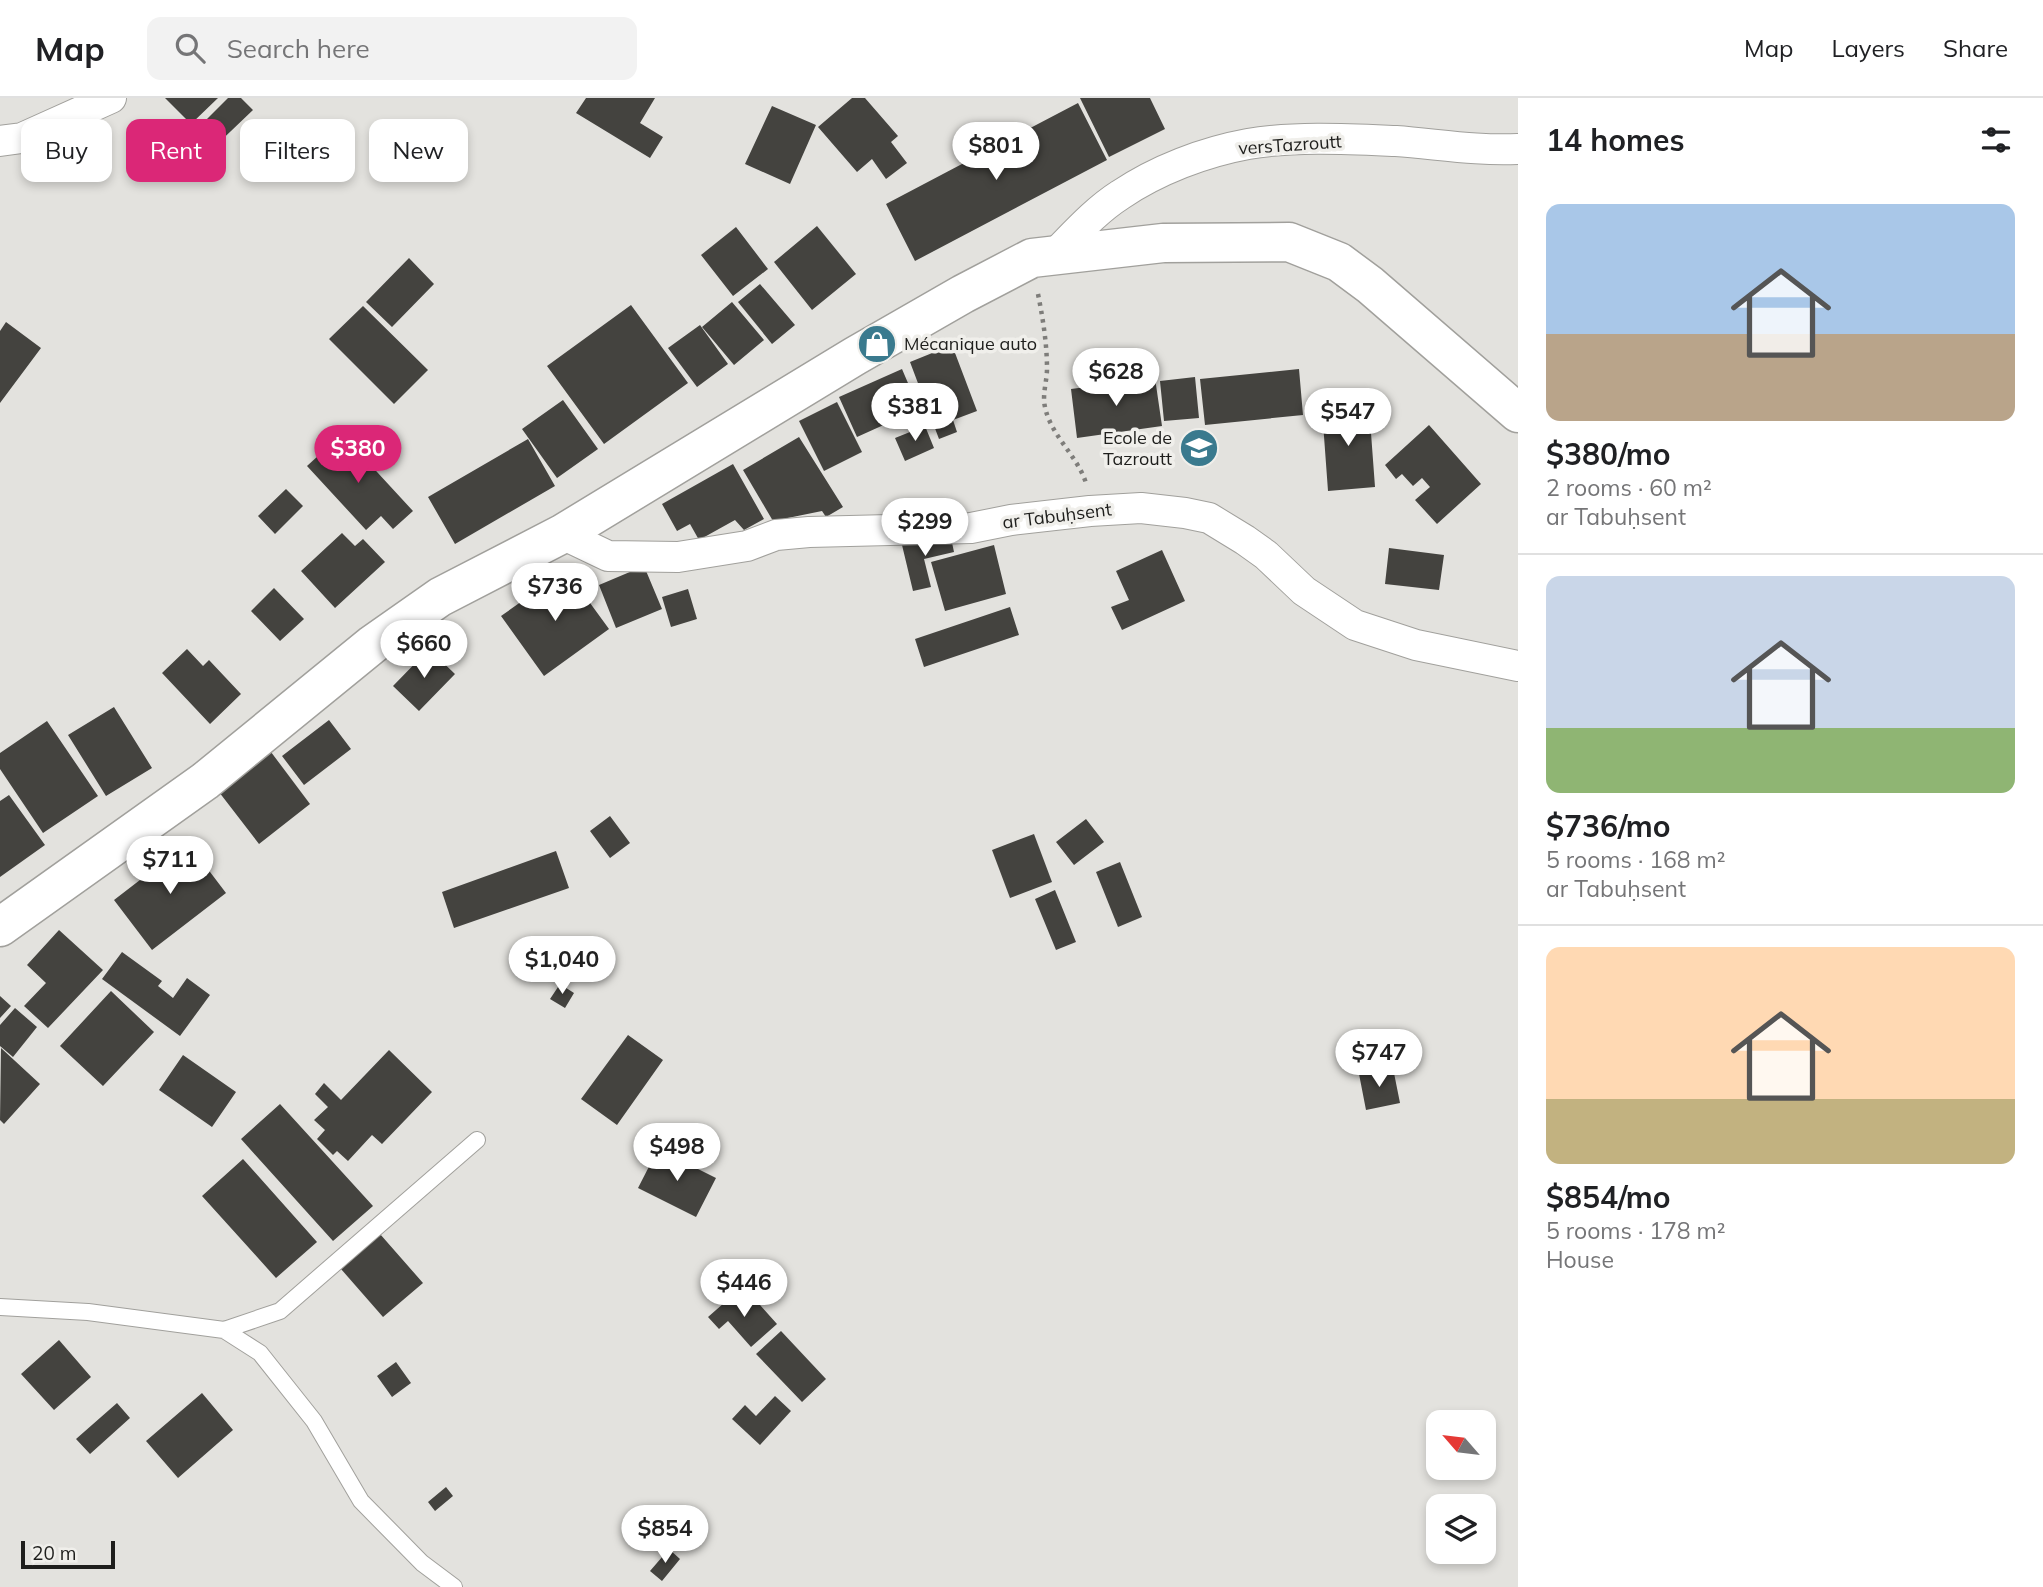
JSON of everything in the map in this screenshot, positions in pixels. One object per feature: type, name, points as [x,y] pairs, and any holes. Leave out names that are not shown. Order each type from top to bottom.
[{"type":"main road","points":[[0,927],[205,781],[373,644],[440,597],[562,534],[855,356],[963,294],[1043,257],[1163,243],[1289,242],[1339,262],[1370,285],[1518,413]]},
{"type":"street","points":[[0,141],[22,138],[111,98]]},
{"type":"street","name":"versTazroutt","points":[[1043,257],[1117,196],[1150,175],[1248,144],[1312,139],[1397,142],[1482,151],[1518,149]]},
{"type":"street","name":"ar Tabuḥsent","points":[[562,534],[608,556],[678,557],[747,546],[776,535],[842,530],[971,528],[1011,520],[1141,508],[1209,518],[1266,555],[1304,591],[1355,625],[1416,645],[1518,666]]},
{"type":"lane","points":[[224,1330],[280,1311],[477,1140]]},
{"type":"lane","points":[[0,1307],[88,1312],[224,1330],[260,1353],[314,1421],[361,1501],[422,1563],[454,1587]]},
{"type":"path","points":[[1043,257],[1047,373],[1044,406],[1053,429],[1083,474],[1093,511]]},
{"type":"building","points":[[165,98],[218,98],[196,119],[186,119]]},
{"type":"building","points":[[228,98],[241,98],[253,110],[240,119],[240,122],[226,136],[226,119],[207,119]]},
{"type":"building","points":[[586,98],[655,98],[640,123],[663,137],[650,158],[576,113]]},
{"type":"building","points":[[852,98],[865,98],[898,136],[891,142],[907,163],[886,179],[872,159],[857,172],[818,127]]},
{"type":"building","points":[[1080,98],[1150,98],[1165,129],[1109,157]]},
{"type":"building","points":[[1078,103],[1107,160],[915,261],[886,204]]},
{"type":"building","points":[[772,106],[816,125],[790,184],[745,164]]},
{"type":"building","points":[[817,226],[856,274],[812,310],[774,262]]},
{"type":"building","points":[[736,227],[768,269],[733,296],[701,255]]},
{"type":"building","points":[[409,258],[434,284],[392,327],[366,302]]},
{"type":"building","points":[[760,284],[795,325],[772,344],[738,302]]},
{"type":"building","points":[[732,302],[764,340],[734,365],[702,327]]},
{"type":"building","points":[[631,305],[688,383],[604,444],[547,366]]},
{"type":"building","points":[[363,306],[428,370],[394,404],[329,339]]},
{"type":"building","points":[[6,322],[41,348],[0,403],[0,331]]},
{"type":"building","points":[[700,325],[728,364],[697,387],[668,348]]},
{"type":"building","points":[[952,345],[977,411],[953,420],[957,432],[939,439],[910,362]]},
{"type":"building","points":[[902,369],[919,409],[857,437],[839,397]]},
{"type":"building","points":[[1299,369],[1303,415],[1205,425],[1200,379]]},
{"type":"building","points":[[1195,377],[1199,418],[1164,421],[1160,381]]},
{"type":"building","points":[[1155,378],[1162,426],[1077,438],[1071,389]]},
{"type":"building","points":[[563,400],[598,449],[557,478],[522,429]]},
{"type":"building","points":[[837,402],[862,452],[824,471],[799,421]]},
{"type":"building","points":[[1369,406],[1375,487],[1328,491],[1322,409]]},
{"type":"building","points":[[1429,425],[1481,484],[1437,524],[1415,500],[1430,487],[1422,478],[1413,486],[1402,474],[1396,479],[1385,465]]},
{"type":"building","points":[[925,426],[934,448],[905,461],[895,438]]},
{"type":"building","points":[[342,434],[413,511],[393,529],[381,516],[366,530],[307,466]]},
{"type":"building","points":[[799,437],[843,507],[826,517],[822,511],[773,521],[743,470]]},
{"type":"building","points":[[528,439],[555,486],[455,544],[428,497]]},
{"type":"building","points":[[733,464],[764,519],[744,530],[735,520],[699,540],[690,524],[677,531],[662,504]]},
{"type":"building","points":[[286,489],[303,506],[275,534],[258,516]]},
{"type":"building","points":[[342,533],[355,546],[363,539],[385,562],[335,608],[301,571]]},
{"type":"building","points":[[950,533],[954,552],[924,559],[931,587],[913,591],[902,545]]},
{"type":"building","points":[[994,545],[1006,594],[945,611],[931,562]]},
{"type":"building","points":[[1389,548],[1444,555],[1439,590],[1385,584]]},
{"type":"building","points":[[1162,550],[1185,601],[1122,630],[1111,607],[1129,600],[1116,571]]},
{"type":"building","points":[[644,566],[662,609],[616,628],[599,585]]},
{"type":"building","points":[[566,570],[609,629],[544,676],[501,616]]},
{"type":"building","points":[[274,588],[304,619],[280,641],[251,611]]},
{"type":"building","points":[[688,589],[697,619],[671,627],[662,597]]},
{"type":"building","points":[[1010,607],[1019,635],[924,667],[915,639]]},
{"type":"building","points":[[187,649],[203,666],[209,660],[241,694],[210,724],[162,673]]},
{"type":"building","points":[[429,649],[455,674],[419,711],[393,686]]},
{"type":"building","points":[[114,707],[152,768],[106,796],[68,735]]},
{"type":"building","points":[[329,720],[351,749],[304,785],[282,756]]},
{"type":"building","points":[[47,721],[98,796],[43,833],[0,769],[0,753]]},
{"type":"building","points":[[271,752],[310,804],[259,844],[219,792]]},
{"type":"building","points":[[9,795],[45,845],[0,877],[0,801]]},
{"type":"building","points":[[610,816],[630,843],[610,858],[590,831]]},
{"type":"building","points":[[1086,819],[1104,842],[1074,865],[1056,842]]},
{"type":"building","points":[[1034,834],[1052,882],[1010,898],[992,850]]},
{"type":"building","points":[[188,843],[226,893],[152,950],[114,900]]},
{"type":"building","points":[[556,851],[569,888],[454,928],[442,892]]},
{"type":"building","points":[[1120,862],[1142,917],[1118,927],[1096,872]]},
{"type":"building","points":[[1055,890],[1076,942],[1056,950],[1035,899]]},
{"type":"building","points":[[59,930],[103,970],[48,1028],[24,1006],[46,983],[27,965]]},
{"type":"building","points":[[122,952],[162,981],[158,986],[173,998],[187,978],[210,995],[180,1036],[102,979]]},
{"type":"building","points":[[560,984],[574,993],[565,1008],[550,999]]},
{"type":"building","points":[[111,991],[154,1032],[103,1086],[60,1046]]},
{"type":"building","points":[[0,996],[11,1006],[0,1018]]},
{"type":"building","points":[[15,1008],[37,1027],[13,1057],[0,1046],[0,1025]]},
{"type":"building","points":[[628,1035],[663,1060],[617,1125],[581,1099]]},
{"type":"building","points":[[1,1048],[40,1084],[4,1124],[0,1120]]},
{"type":"building","points":[[389,1050],[432,1092],[382,1144],[372,1135],[348,1161],[337,1151],[333,1155],[317,1139],[325,1130],[314,1120],[328,1107],[315,1094],[324,1083],[341,1100]]},
{"type":"building","points":[[183,1055],[236,1092],[212,1127],[159,1090]]},
{"type":"building","points":[[1393,1068],[1400,1103],[1366,1110],[1359,1074]]},
{"type":"building","points":[[280,1104],[373,1206],[333,1241],[241,1139]]},
{"type":"building","points":[[658,1149],[716,1178],[696,1217],[638,1188]]},
{"type":"building","points":[[243,1159],[317,1242],[276,1278],[202,1196]]},
{"type":"building","points":[[380,1234],[423,1283],[383,1317],[341,1269]]},
{"type":"building","points":[[732,1296],[743,1307],[753,1297],[777,1324],[751,1347],[728,1321],[719,1329],[708,1317]]},
{"type":"building","points":[[781,1331],[826,1379],[802,1402],[756,1354]]},
{"type":"building","points":[[59,1340],[91,1377],[54,1410],[21,1374]]},
{"type":"building","points":[[396,1362],[411,1383],[392,1397],[377,1376]]},
{"type":"building","points":[[202,1393],[233,1430],[178,1478],[146,1441]]},
{"type":"building","points":[[775,1396],[791,1411],[760,1445],[732,1419],[745,1405],[756,1416]]},
{"type":"building","points":[[117,1403],[130,1418],[90,1454],[76,1439]]},
{"type":"building","points":[[446,1487],[453,1496],[435,1511],[428,1502]]},
{"type":"building","points":[[669,1549],[680,1559],[662,1581],[650,1571]]},
{"type":"place","name":"Mécanique auto","points":[[877,344]]},
{"type":"place","name":"Ecole de Tazroutt","points":[[1199,448]]}]
